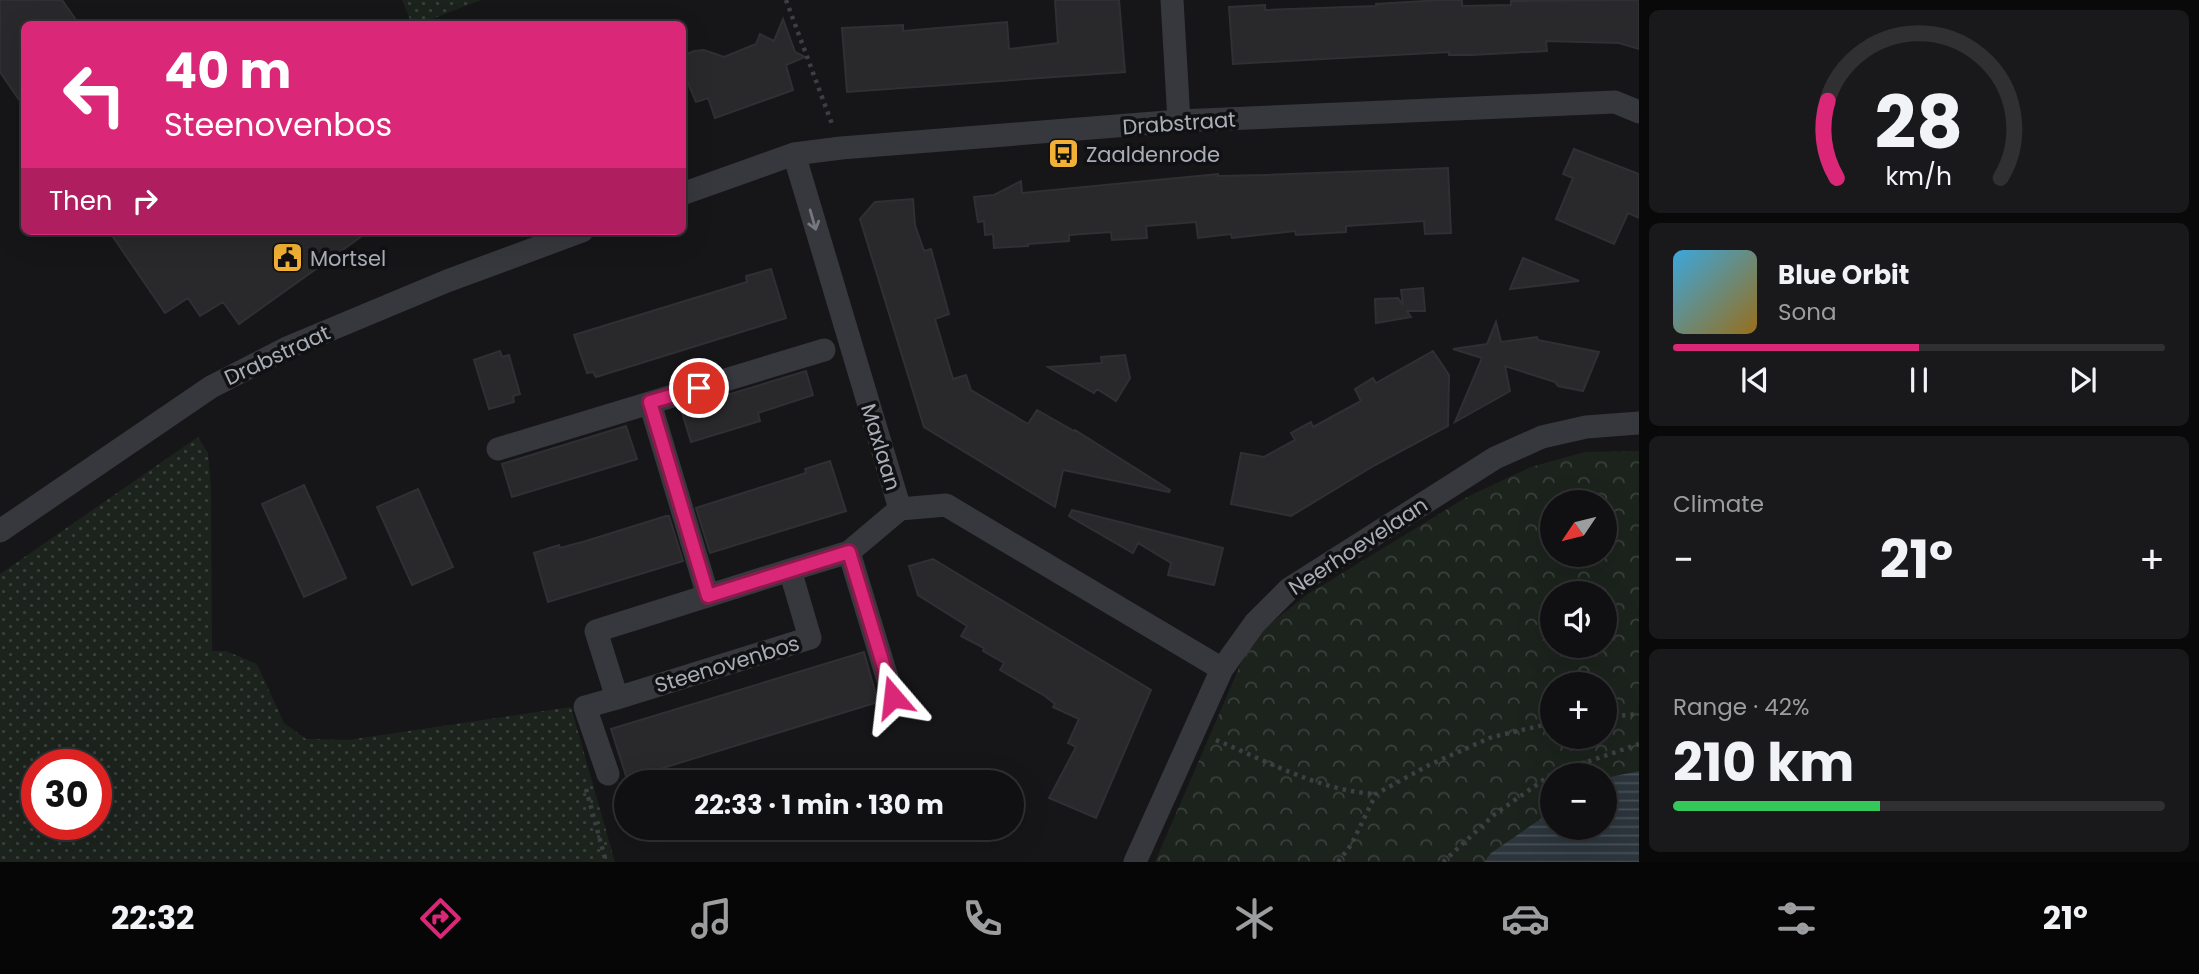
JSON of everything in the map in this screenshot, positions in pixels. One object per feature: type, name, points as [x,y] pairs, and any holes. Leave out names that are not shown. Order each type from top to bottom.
[{"type":"street","points":[[1172,0],[1179,121]]},
{"type":"street","name":"Drabstraat","points":[[686,193],[794,154],[841,148],[1179,121],[1615,102],[1639,112]]},
{"type":"street","name":"Maxlaan","points":[[794,154],[900,509],[946,505],[1222,669]]},
{"type":"street","name":"Drabstraat","points":[[0,531],[211,387],[289,347],[447,281],[571,235]]},
{"type":"street","points":[[498,449],[824,350]]},
{"type":"street","points":[[650,402],[708,596]]},
{"type":"street","name":"Neerhoevelaan","points":[[1135,862],[1222,669],[1255,623],[1289,589],[1496,458],[1542,438],[1586,426],[1639,423]]},
{"type":"street","points":[[617,698],[596,631],[849,552],[900,509]]},
{"type":"street","points":[[849,552],[893,697]]},
{"type":"street","name":"Steenovenbos","points":[[608,774],[585,707],[810,638],[790,570]]},
{"type":"path","points":[[786,0],[841,148]]},
{"type":"path","points":[[1617,716],[1639,714]]},
{"type":"path","points":[[1195,731],[1320,783],[1351,793],[1376,794],[1429,765],[1492,737],[1540,726]]},
{"type":"path","points":[[1443,862],[1495,814],[1552,774],[1639,744]]},
{"type":"path","points":[[598,748],[580,767],[606,862]]},
{"type":"path","points":[[1338,862],[1351,845],[1376,794]]},
{"type":"green space","points":[[402,0],[481,0],[427,21],[411,21]]},
{"type":"green space","points":[[198,437],[208,453],[211,487],[212,651],[226,651],[257,664],[284,723],[306,739],[348,740],[571,707],[615,862],[0,862],[0,574]]},
{"type":"green space","points":[[1639,451],[1639,771],[1617,776],[1617,763],[1540,763],[1540,819],[1491,853],[1484,862],[1155,862],[1242,661],[1266,627],[1308,594],[1467,497],[1531,467],[1585,452]]},
{"type":"shaded area","points":[[1639,771],[1639,862],[1484,862],[1491,853],[1540,819],[1540,840],[1617,840],[1617,776]]},
{"type":"building","points":[[0,0],[62,0],[77,21],[21,21],[21,103],[0,72]]},
{"type":"building","points":[[1055,0],[1119,0],[1125,72],[847,92],[842,28],[903,25],[903,31],[1007,22],[1009,49],[1058,43]]},
{"type":"building","points":[[1462,0],[1462,6],[1511,5],[1511,1],[1639,0],[1639,49],[1619,43],[1546,41],[1547,51],[1472,55],[1449,55],[1449,52],[1233,64],[1229,7],[1265,5],[1265,10],[1376,6]]},
{"type":"building","points":[[783,19],[795,52],[805,57],[786,65],[793,90],[715,118],[708,98],[696,102],[686,78],[686,54],[704,50],[724,57],[756,44],[760,34],[774,41]]},
{"type":"building","points":[[1574,149],[1639,174],[1639,218],[1628,213],[1614,244],[1556,219],[1573,178],[1563,174]]},
{"type":"building","points":[[1448,168],[1451,233],[1425,234],[1424,221],[1346,226],[1346,232],[1296,235],[1295,231],[1232,238],[1231,234],[1198,238],[1196,222],[1146,226],[1147,238],[1112,240],[1111,232],[1069,235],[1069,241],[994,248],[993,234],[985,235],[984,221],[978,222],[974,197],[994,195],[1021,181],[1022,193],[1218,174],[1266,175]]},
{"type":"building","points":[[913,199],[915,225],[924,251],[931,249],[949,314],[935,319],[953,379],[966,375],[971,390],[1028,424],[1037,410],[1075,430],[1170,490],[1169,492],[1063,470],[1055,507],[924,427],[860,219],[875,202]]},
{"type":"building","points":[[112,235],[363,235],[239,324],[223,302],[200,316],[188,298],[165,313]]},
{"type":"building","points":[[1523,258],[1579,281],[1510,289]]},
{"type":"building","points":[[771,269],[786,318],[596,377],[593,372],[587,373],[574,335],[747,282],[746,276]]},
{"type":"building","points":[[1423,288],[1425,311],[1407,311],[1411,317],[1376,323],[1375,299],[1398,298],[1403,305],[1401,290]]},
{"type":"building","points":[[1496,322],[1501,342],[1537,337],[1538,340],[1599,352],[1583,391],[1558,386],[1555,382],[1505,366],[1510,391],[1455,422],[1482,358],[1453,349],[1487,344]]},
{"type":"building","points":[[500,351],[502,357],[509,355],[520,394],[513,396],[514,402],[489,409],[474,360]]},
{"type":"building","points":[[1433,351],[1449,375],[1448,426],[1375,465],[1291,516],[1231,504],[1241,453],[1264,457],[1295,440],[1291,433],[1311,422],[1313,427],[1361,401],[1355,389],[1373,378],[1376,383]]},
{"type":"building","points":[[1125,355],[1130,378],[1116,401],[1097,389],[1094,393],[1048,367],[1102,363],[1101,357]]},
{"type":"building","points":[[806,371],[813,395],[758,413],[760,421],[691,442],[681,409]]},
{"type":"building","points":[[626,426],[637,459],[512,497],[502,464]]},
{"type":"building","points":[[830,461],[846,511],[710,553],[696,508],[806,473],[805,469]]},
{"type":"building","points":[[304,485],[346,578],[304,597],[262,504]]},
{"type":"building","points":[[418,489],[453,567],[412,585],[377,507]]},
{"type":"building","points":[[1072,510],[1223,548],[1214,585],[1168,575],[1171,563],[1138,543],[1133,553],[1069,516]]},
{"type":"building","points":[[669,516],[683,561],[548,602],[534,553],[559,545],[560,548],[586,541]]},
{"type":"building","points":[[933,559],[1151,690],[1096,818],[1049,798],[1076,747],[1068,743],[1079,719],[1053,707],[1055,704],[1045,696],[1000,670],[1004,663],[961,636],[967,626],[918,595],[909,566]]},
{"type":"building","points":[[864,652],[878,702],[656,770],[624,770],[611,729]]},
{"type":"place","name":"Zaaldenrode","points":[[1063,154]]},
{"type":"place","name":"Mortsel","points":[[287,258]]},
{"type":"route","points":[[699,388],[650,402],[708,596],[849,552],[893,697]]}]
